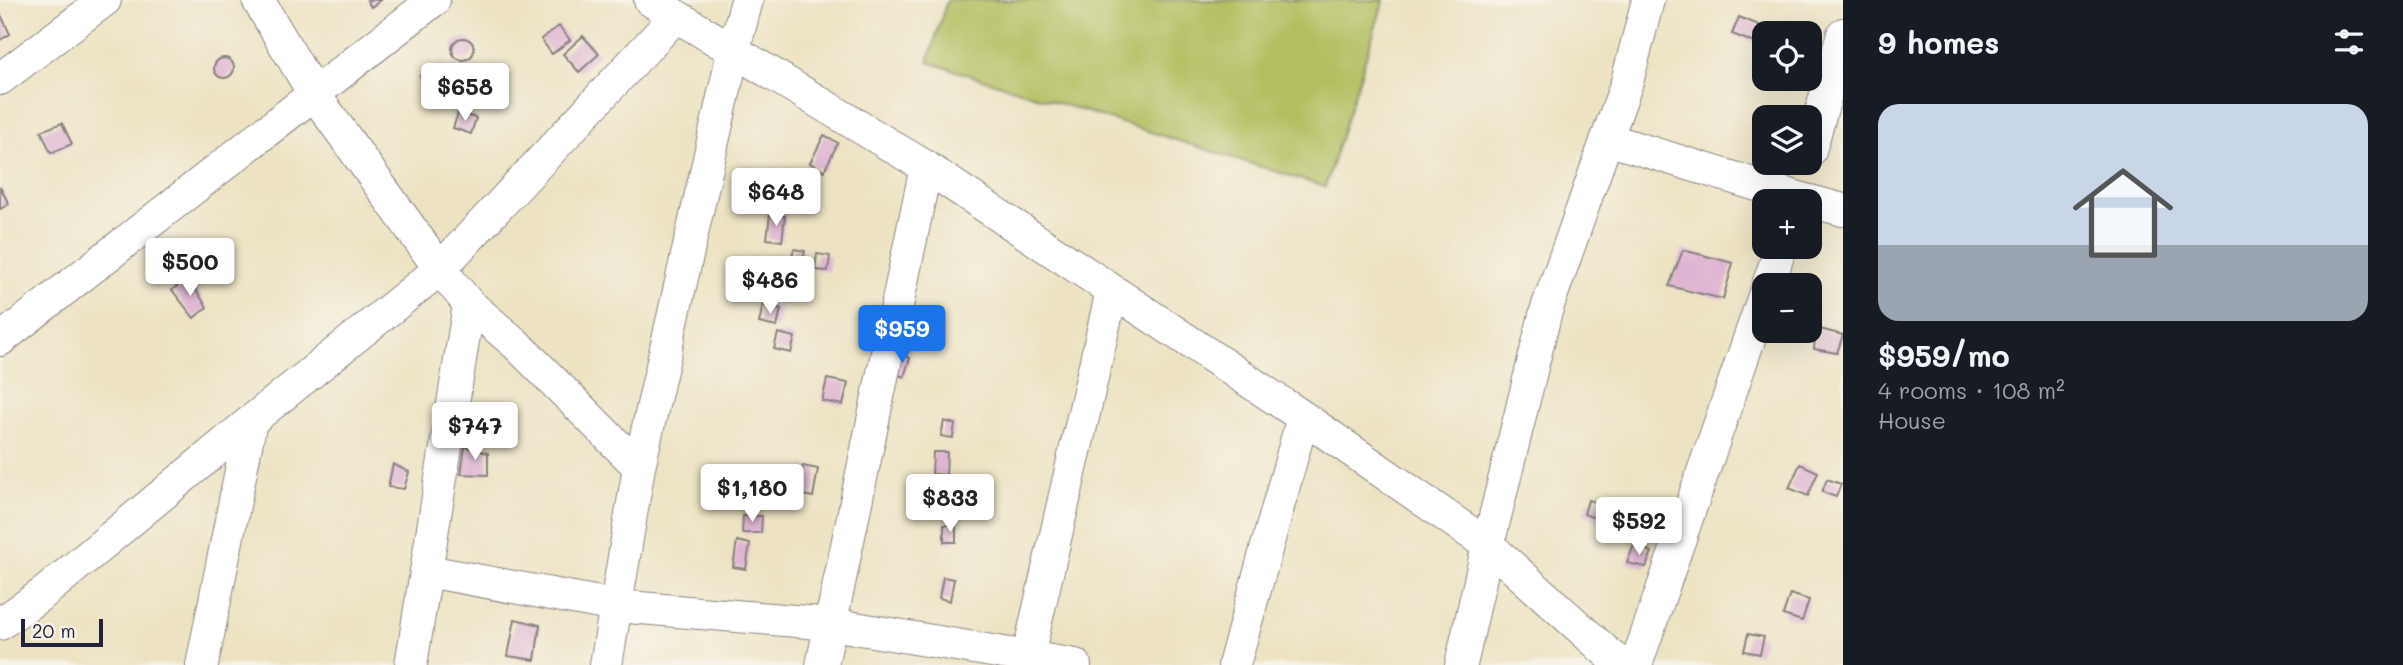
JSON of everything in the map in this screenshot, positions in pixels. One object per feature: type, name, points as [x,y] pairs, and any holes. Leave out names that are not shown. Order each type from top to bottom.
[{"type":"street","points":[[0,79],[105,0]]},
{"type":"street","points":[[258,0],[314,94],[440,269],[469,304],[516,344],[639,467]]},
{"type":"street","points":[[0,340],[434,0]]},
{"type":"street","points":[[606,665],[639,467],[747,0]]},
{"type":"street","points":[[1461,665],[1546,311],[1627,82],[1648,0]]},
{"type":"street","points":[[0,624],[45,592],[440,269],[663,8],[926,167],[1303,417],[1488,545],[1621,665]]},
{"type":"street","points":[[1822,108],[1843,34]]},
{"type":"street","points":[[1606,139],[1767,189]]},
{"type":"street","points":[[822,665],[926,167]]},
{"type":"street","points":[[1822,205],[1843,211]]},
{"type":"street","points":[[1027,662],[1112,291]]},
{"type":"street","points":[[411,665],[469,304]]},
{"type":"street","points":[[1636,665],[1752,331]]},
{"type":"street","points":[[1234,665],[1303,417]]},
{"type":"street","points":[[202,665],[251,421]]},
{"type":"street","points":[[426,571],[616,606],[831,624],[1027,662],[1074,665]]},
{"type":"green space","points":[[947,0],[1384,0],[1325,187],[928,62]]},
{"type":"building","points":[[367,0],[381,0],[371,7]]},
{"type":"building","points":[[0,13],[10,34],[0,40]]},
{"type":"building","points":[[1739,17],[1752,22],[1752,42],[1732,34]]},
{"type":"building","points":[[559,26],[570,40],[552,54],[541,39]]},
{"type":"building","points":[[583,36],[599,54],[579,72],[563,54]]},
{"type":"building","points":[[463,38],[471,41],[474,49],[471,57],[463,60],[455,57],[452,49],[455,41]]},
{"type":"building","points":[[220,58],[228,58],[234,68],[228,78],[220,78],[214,72],[214,64]]},
{"type":"building","points":[[442,65],[452,84],[429,95],[420,76]]},
{"type":"building","points":[[458,113],[476,118],[471,134],[453,128]]},
{"type":"building","points":[[62,123],[72,144],[51,153],[41,131]]},
{"type":"building","points":[[824,135],[838,143],[824,171],[810,163]]},
{"type":"building","points":[[0,187],[9,204],[0,209]]},
{"type":"building","points":[[770,214],[785,216],[782,241],[767,239]]},
{"type":"building","points":[[794,249],[805,251],[800,272],[788,269]]},
{"type":"building","points":[[1683,250],[1733,263],[1723,299],[1669,286]]},
{"type":"building","points":[[817,254],[830,256],[828,271],[815,270]]},
{"type":"building","points":[[188,278],[207,307],[194,318],[172,290]]},
{"type":"building","points":[[763,305],[781,309],[777,327],[759,323]]},
{"type":"building","points":[[1822,330],[1843,335],[1837,353],[1814,349],[1815,343],[1822,343]]},
{"type":"building","points":[[778,333],[795,337],[791,353],[774,349]]},
{"type":"building","points":[[899,354],[910,358],[904,377],[893,373]]},
{"type":"building","points":[[827,379],[848,383],[843,405],[822,401]]},
{"type":"building","points":[[944,421],[955,424],[953,438],[941,436]]},
{"type":"building","points":[[465,447],[488,453],[488,475],[461,474]]},
{"type":"building","points":[[933,452],[947,452],[946,475],[932,474]]},
{"type":"building","points":[[393,464],[409,472],[404,489],[388,487]]},
{"type":"building","points":[[1800,464],[1818,472],[1808,496],[1789,488]]},
{"type":"building","points":[[803,466],[818,469],[813,497],[798,494]]},
{"type":"building","points":[[1827,479],[1841,484],[1836,497],[1822,492]]},
{"type":"building","points":[[1588,500],[1609,506],[1600,520],[1584,514]]},
{"type":"building","points":[[743,516],[762,516],[761,533],[742,533]]},
{"type":"building","points":[[944,525],[956,525],[956,542],[944,542]]},
{"type":"building","points":[[737,541],[750,544],[746,569],[733,567]]},
{"type":"building","points":[[1634,545],[1652,552],[1646,567],[1627,563]]},
{"type":"building","points":[[943,577],[954,579],[950,601],[939,598]]},
{"type":"building","points":[[1790,594],[1809,600],[1802,621],[1783,615]]},
{"type":"building","points":[[515,619],[540,625],[535,660],[508,656]]},
{"type":"building","points":[[1748,634],[1764,637],[1760,654],[1744,651]]}]
